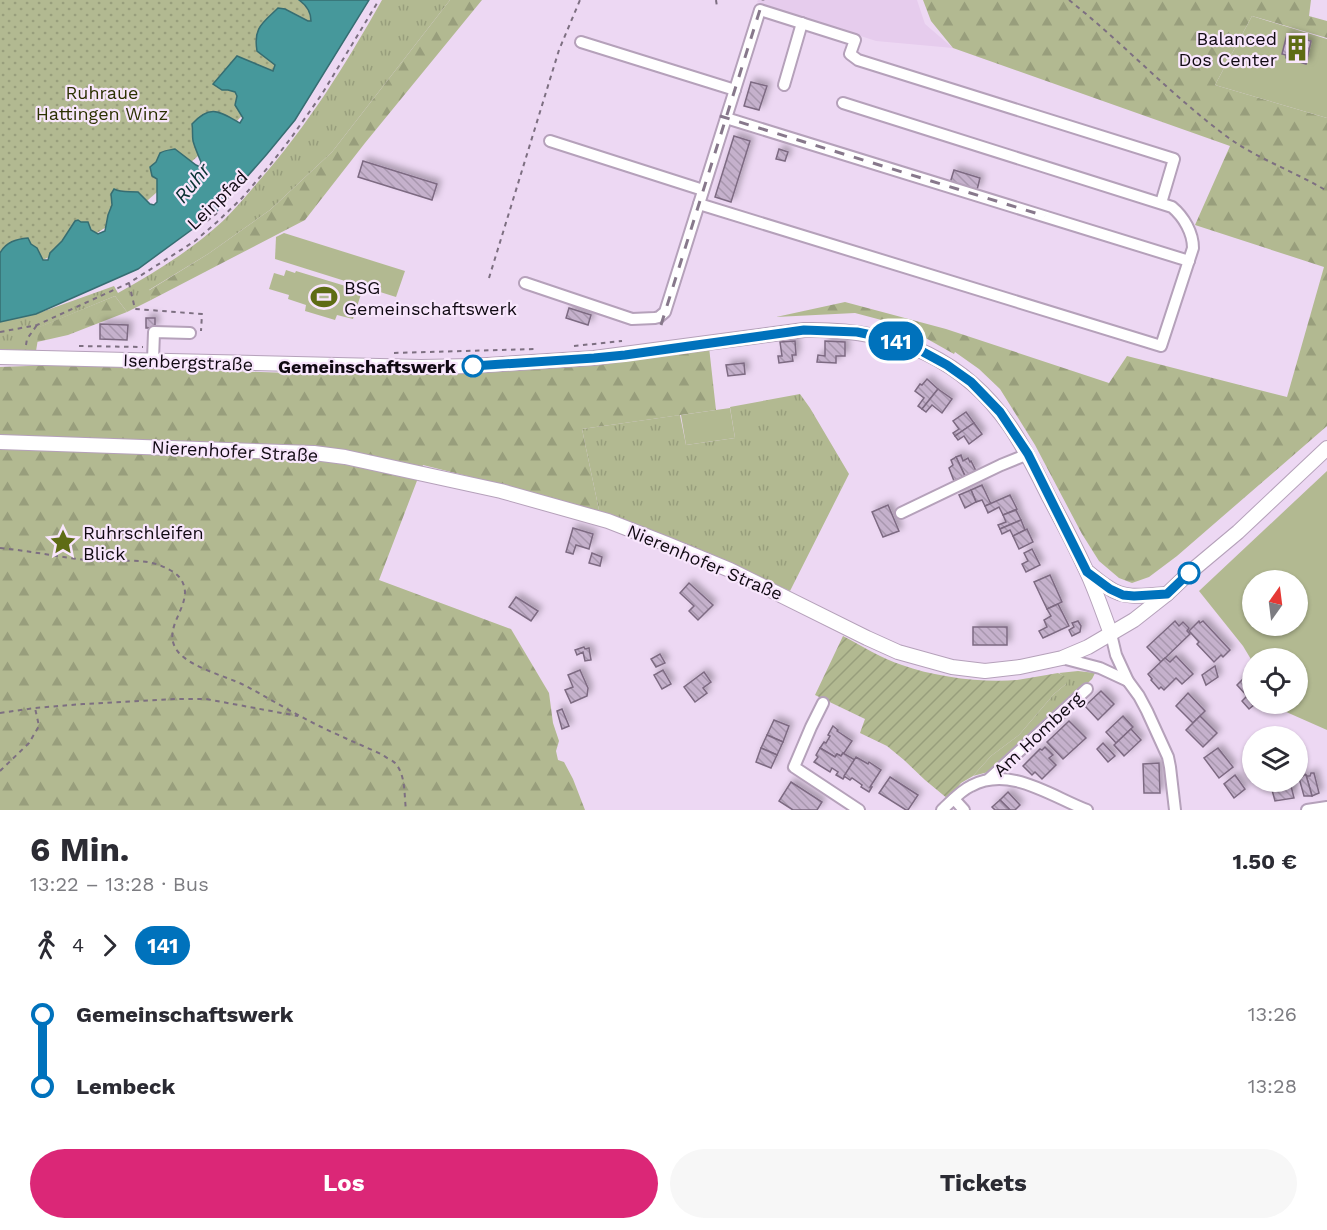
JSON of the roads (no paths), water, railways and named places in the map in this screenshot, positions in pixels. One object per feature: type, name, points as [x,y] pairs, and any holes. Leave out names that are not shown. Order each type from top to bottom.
[{"type":"main road","name":"Isenbergstraße","points":[[0,357],[153,354],[264,364],[472,366],[625,355],[787,331],[821,329],[857,332],[891,339],[914,347],[959,373],[1000,412],[1028,454],[1087,572],[1111,634]]},
{"type":"main road","name":"Nierenhofer Straße","points":[[0,441],[314,453],[356,459],[501,491],[608,521],[677,548],[800,603],[897,652],[952,668],[985,671],[1020,667],[1062,658],[1088,647],[1134,620],[1238,532],[1327,448]]},
{"type":"main road","points":[[1087,572],[1110,589],[1123,595],[1167,594]]},
{"type":"street","points":[[525,283],[632,319],[660,317],[665,312],[760,10],[855,39],[850,54],[858,60],[1174,159],[1161,203]]},
{"type":"street","points":[[784,86],[802,23]]},
{"type":"street","points":[[581,42],[735,90]]},
{"type":"street","points":[[699,204],[1161,346],[1193,244],[1190,231],[1176,210],[1161,203],[843,104]]},
{"type":"street","points":[[726,118],[1189,261]]},
{"type":"street","points":[[550,141],[704,190]]},
{"type":"street","points":[[153,354],[154,332],[190,333]]},
{"type":"street","points":[[902,513],[1028,454]]},
{"type":"street","points":[[1111,634],[1116,655],[1128,681],[1147,711],[1168,757],[1175,810]]},
{"type":"street","points":[[1062,658],[1100,668],[1128,681]]},
{"type":"street","name":"Am Homberg","points":[[989,779],[1088,688]]},
{"type":"street","points":[[823,703],[794,767],[859,810]]},
{"type":"street","name":"Am Homberg","points":[[942,810],[971,786],[989,779],[1004,779],[1023,783],[1088,810]]},
{"type":"street","points":[[954,799],[964,810]]},
{"type":"street","points":[[1307,810],[1327,807]]},
{"type":"water","name":"Ruhr","points":[[299,0],[369,0],[295,120],[216,212],[138,269],[36,314],[0,322],[0,253],[5,246],[15,240],[28,238],[37,248],[43,260],[48,260],[50,253],[62,241],[75,221],[88,222],[91,230],[98,234],[105,231],[112,205],[111,194],[114,189],[138,192],[154,205],[157,202],[157,179],[152,176],[150,167],[156,162],[160,153],[175,149],[200,167],[201,162],[193,141],[192,124],[210,112],[226,115],[240,123],[243,118],[235,105],[237,96],[235,92],[222,90],[213,84],[237,56],[273,71],[275,65],[257,51],[256,36],[260,26],[278,8],[311,21],[308,9]]},
{"type":"railway","points":[[661,325],[763,0]]},
{"type":"railway","points":[[720,116],[1045,216]]},
{"type":"place","name":"Balanced Dos Center","points":[[1297,48]]},
{"type":"place","name":"BSG Gemeinschaftswerk","points":[[324,297]]},
{"type":"place","name":"Gemeinschaftswerk","points":[[473,366]]},
{"type":"place","name":"Ruhrschleifen Blick","points":[[63,542]]},
{"type":"park label","name":"Ruhraue Hattingen Winz","points":[[102,102]]}]
